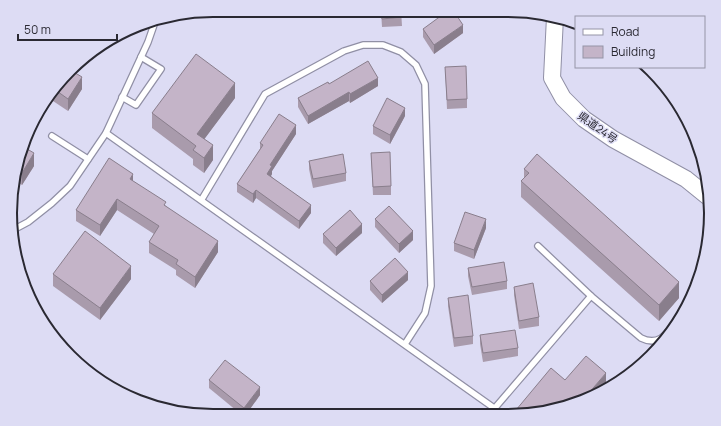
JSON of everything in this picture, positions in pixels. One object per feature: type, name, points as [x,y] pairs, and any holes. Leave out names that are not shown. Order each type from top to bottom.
[{"type":"main road","name":"県道24号","points":[[555,23],[552,78],[563,98],[584,119],[613,139],[686,179],[703,193]]},
{"type":"lane","points":[[17,228],[28,222],[70,186],[106,133],[154,26]]},
{"type":"lane","points":[[202,199],[265,94],[344,51],[364,45],[383,45],[401,52],[416,65],[425,84],[431,286],[425,313],[405,344]]},
{"type":"lane","points":[[122,97],[136,105],[162,69],[141,57]]},
{"type":"lane","points":[[106,133],[202,199],[494,408],[591,296]]},
{"type":"lane","points":[[52,136],[88,159]]},
{"type":"lane","points":[[538,246],[591,296],[640,338],[648,342],[656,341]]},
{"type":"building","points":[[382,17],[402,17],[382,19]]},
{"type":"building","points":[[439,17],[458,17],[463,25],[434,45],[423,29]]},
{"type":"building","points":[[196,54],[235,83],[197,134],[213,145],[204,158],[193,150],[196,146],[152,113]]},
{"type":"building","points":[[368,61],[378,78],[350,94],[349,92],[308,116],[298,98],[328,82],[329,84]]},
{"type":"building","points":[[466,66],[467,99],[447,100],[445,67]]},
{"type":"building","points":[[75,73],[82,77],[68,99],[59,93]]},
{"type":"building","points":[[387,98],[405,108],[390,135],[373,126]]},
{"type":"building","points":[[279,114],[296,125],[270,165],[272,166],[267,174],[311,205],[299,221],[256,190],[253,194],[237,184],[263,145],[260,143]]},
{"type":"building","points":[[27,149],[34,153],[22,173]]},
{"type":"building","points":[[390,152],[391,186],[373,187],[371,153]]},
{"type":"building","points":[[343,154],[346,173],[313,179],[309,161]]},
{"type":"building","points":[[537,154],[679,282],[659,305],[521,181],[529,173],[524,169]]},
{"type":"building","points":[[109,158],[133,174],[130,179],[166,202],[164,205],[218,241],[195,277],[176,264],[178,260],[149,242],[159,226],[117,199],[100,225],[76,210]]},
{"type":"building","points":[[389,206],[413,231],[399,244],[375,219]]},
{"type":"building","points":[[350,210],[362,224],[336,248],[323,234]]},
{"type":"building","points":[[465,212],[486,219],[474,250],[454,243]]},
{"type":"building","points":[[85,231],[131,266],[100,308],[53,274]]},
{"type":"building","points":[[395,258],[408,272],[382,295],[370,281]]},
{"type":"building","points":[[504,262],[507,281],[472,287],[468,268]]},
{"type":"building","points":[[533,283],[539,317],[519,321],[514,287]]},
{"type":"building","points":[[468,295],[473,336],[454,338],[448,298]]},
{"type":"building","points":[[515,330],[518,348],[483,353],[480,335]]},
{"type":"building","points":[[586,356],[606,373],[591,391],[571,399],[546,405],[517,409],[551,368],[565,380]]},
{"type":"building","points":[[225,360],[260,387],[244,408],[209,380]]}]
